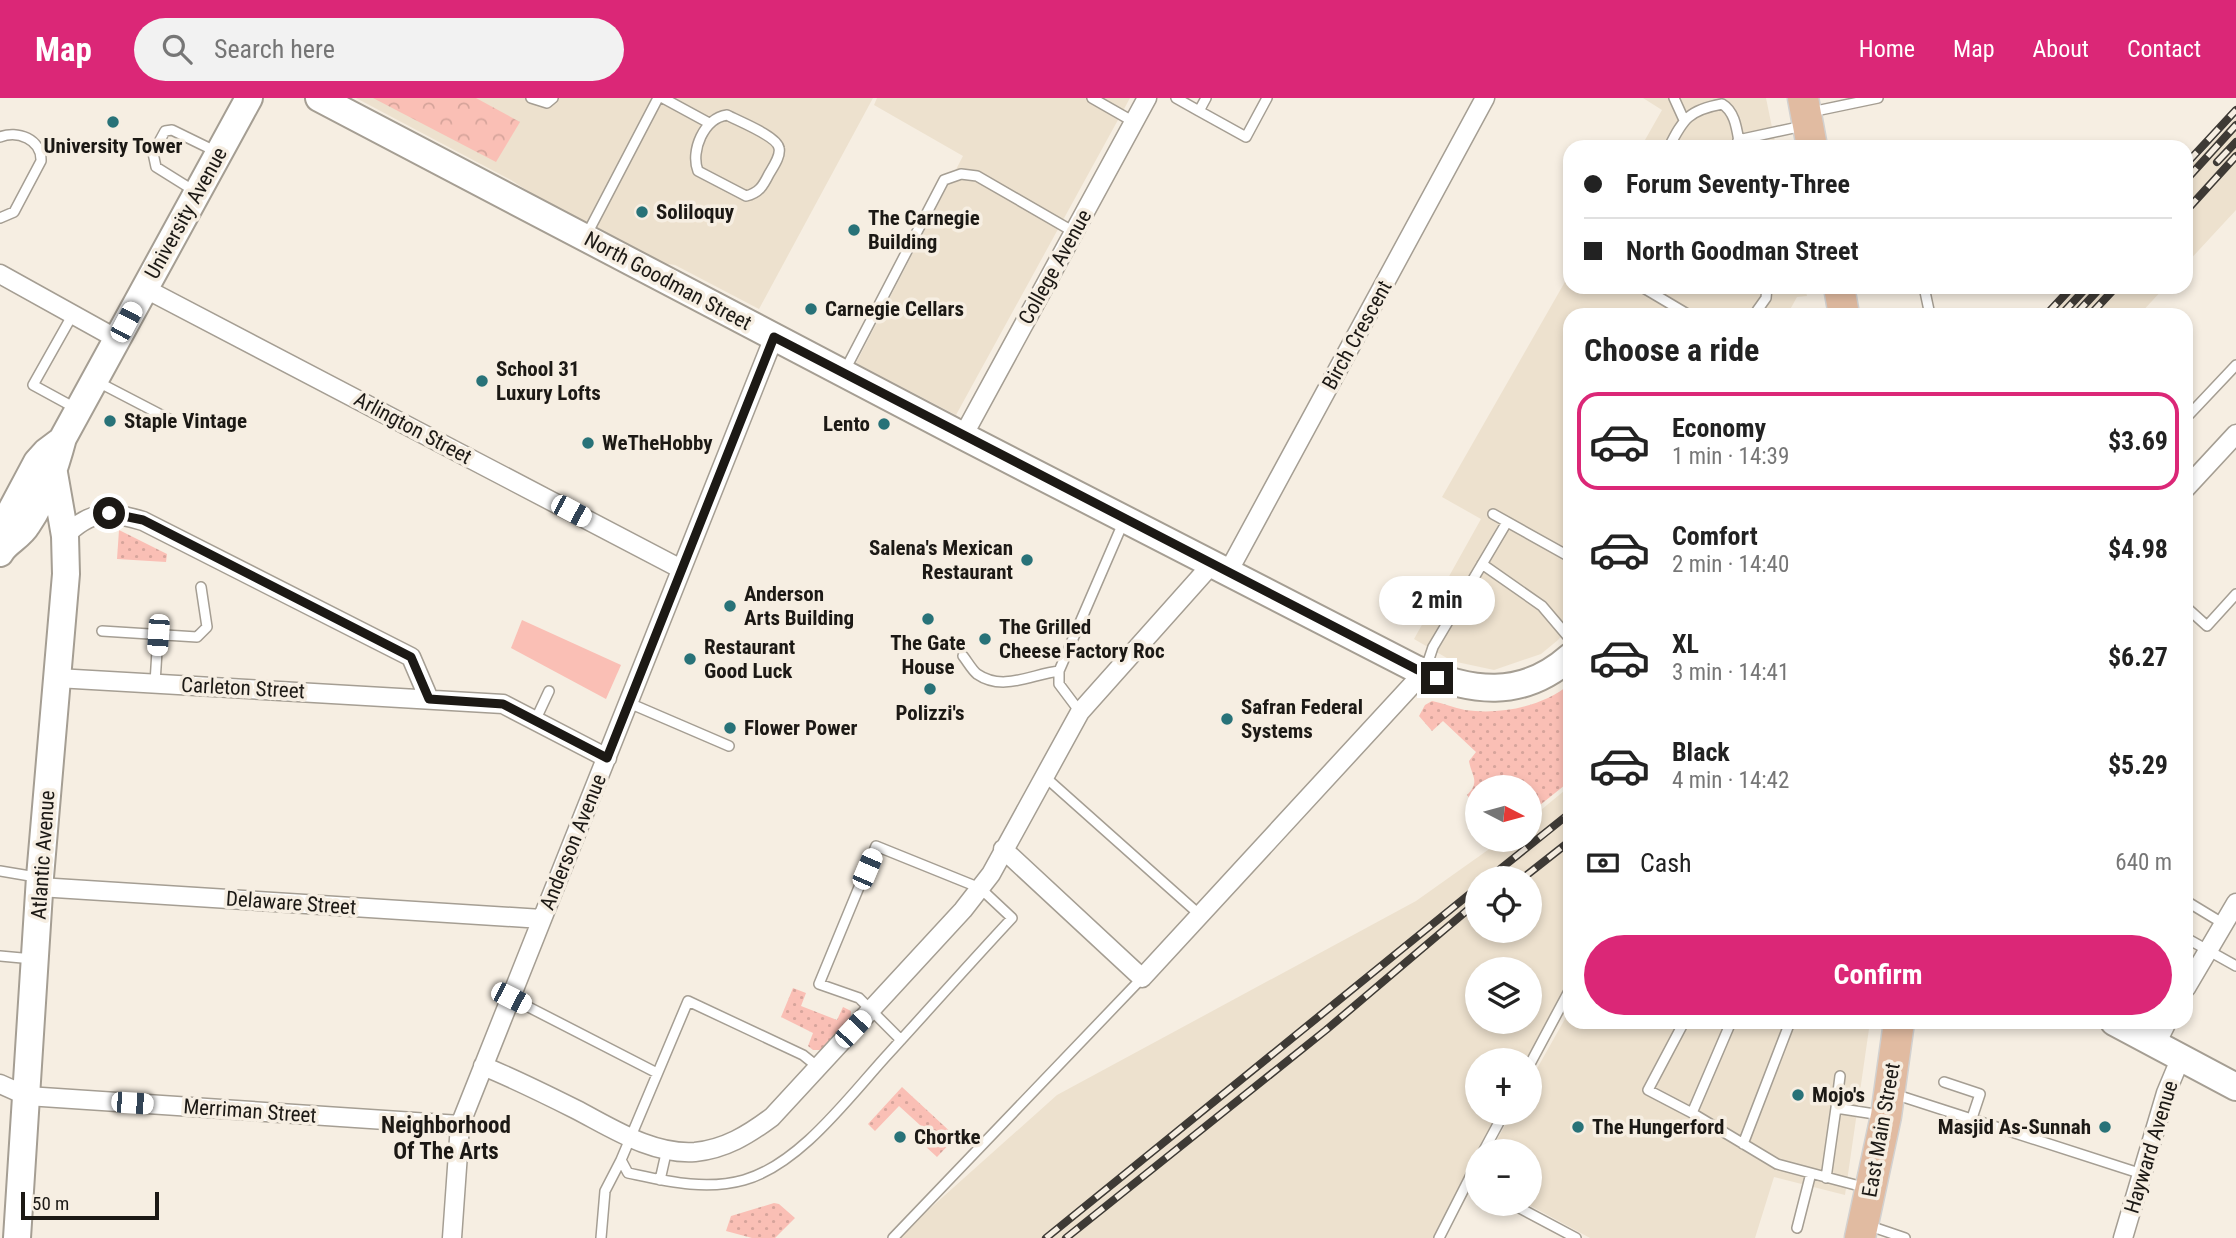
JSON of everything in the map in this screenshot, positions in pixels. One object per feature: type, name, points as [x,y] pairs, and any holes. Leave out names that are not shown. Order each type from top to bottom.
[{"type":"main road","name":"University Avenue","points":[[1,547],[17,538],[28,525],[54,473],[62,440],[249,98]]},
{"type":"main road","name":"North Goodman Street","points":[[319,98],[963,436],[1424,673],[1476,688],[1511,687],[1548,674],[1563,662]]},
{"type":"main road","name":"University Avenue","points":[[1,547],[6,520],[37,462],[62,440]]},
{"type":"main road","name":"Atlantic Avenue","points":[[17,1238],[40,882],[66,574],[65,536],[54,473]]},
{"type":"main road","name":"East Main Street","points":[[1862,1231],[1872,1189],[1898,1029]]},
{"type":"main road","points":[[2145,1029],[2162,1033],[2181,1057],[2232,1082]]},
{"type":"street","name":"College Avenue","points":[[963,436],[1147,98]]},
{"type":"street","name":"Birch Crescent","points":[[483,1066],[517,1079],[642,1143],[667,1149],[693,1152],[721,1147],[747,1136],[772,1117],[963,910],[992,874],[1003,849],[1080,712],[1220,568],[1485,98]]},
{"type":"street","points":[[0,274],[117,339]]},
{"type":"street","name":"Arlington Street","points":[[144,288],[681,569]]},
{"type":"street","name":"Anderson Avenue","points":[[452,1238],[460,1125],[774,337]]},
{"type":"street","points":[[2193,481],[2236,435]]},
{"type":"street","points":[[65,536],[74,527],[97,514],[109,513],[143,520],[411,657],[429,699]]},
{"type":"street","points":[[1003,849],[1142,978],[1424,673]]},
{"type":"street","name":"Carleton Street","points":[[57,678],[503,704],[607,758]]},
{"type":"street","name":"Delaware Street","points":[[40,882],[542,919]]},
{"type":"street","points":[[2193,976],[2236,903]]},
{"type":"street","name":"Hayward Avenue","points":[[2123,1238],[2166,1093],[2181,1057]]},
{"type":"street","name":"Merriman Street","points":[[0,1084],[27,1096],[460,1125]]},
{"type":"lane","points":[[531,98],[547,103],[553,98]]},
{"type":"lane","points":[[585,238],[661,98],[709,123]]},
{"type":"lane","points":[[1092,98],[1134,122]]},
{"type":"lane","points":[[1176,98],[1246,137],[1267,98]]},
{"type":"lane","points":[[1199,111],[1206,98]]},
{"type":"lane","points":[[1674,98],[1684,120]]},
{"type":"lane","points":[[1748,140],[1878,98]]},
{"type":"lane","points":[[1673,140],[1684,120],[1703,107],[1722,104],[1727,107],[1735,121],[1738,140]]},
{"type":"lane","points":[[727,115],[774,139],[779,148],[777,158],[763,186],[755,194],[746,196],[698,171],[694,162],[696,150],[709,123],[718,116],[727,115]]},
{"type":"lane","points":[[197,192],[156,167],[153,153],[165,131],[172,130],[219,153]]},
{"type":"lane","points":[[0,137],[15,134],[36,142],[42,152],[41,161],[14,212],[0,218]]},
{"type":"lane","points":[[843,373],[944,180],[961,174],[977,176],[1074,232]]},
{"type":"lane","points":[[1654,294],[1677,308]]},
{"type":"lane","points":[[73,314],[33,385],[79,409]]},
{"type":"lane","points":[[2193,411],[2236,365]]},
{"type":"lane","points":[[94,380],[172,419]]},
{"type":"lane","points":[[1493,514],[1563,553]]},
{"type":"lane","points":[[1080,712],[1059,684],[1059,671],[1125,518]]},
{"type":"lane","points":[[1424,673],[1433,647],[1507,522]]},
{"type":"lane","points":[[1482,564],[1542,606],[1563,631]]},
{"type":"lane","points":[[102,631],[197,637],[207,627],[201,587]]},
{"type":"lane","points":[[2193,613],[2207,626],[2236,594]]},
{"type":"lane","points":[[155,683],[158,635]]},
{"type":"lane","points":[[963,656],[976,673],[1000,681],[1020,681],[1029,676],[1059,671]]},
{"type":"lane","points":[[534,720],[549,691]]},
{"type":"lane","points":[[629,703],[729,746]]},
{"type":"lane","points":[[1044,776],[1200,915]]},
{"type":"lane","points":[[621,1160],[628,1173],[700,1185],[726,1184],[747,1179],[771,1168],[811,1138],[901,1040],[1012,918],[980,888],[876,846],[819,984],[859,998],[901,1040]]},
{"type":"lane","points":[[0,871],[40,882]]},
{"type":"lane","points":[[2193,905],[2224,923]]},
{"type":"lane","points":[[2193,942],[2236,966]]},
{"type":"lane","points":[[0,956],[35,959]]},
{"type":"lane","points":[[893,1238],[1142,978]]},
{"type":"lane","points":[[511,998],[657,1073]]},
{"type":"lane","points":[[601,1238],[605,1191],[621,1160],[688,1001],[803,1055],[818,1067]]},
{"type":"lane","points":[[1539,1048],[1563,1002]]},
{"type":"lane","points":[[1680,1029],[1648,1090],[1777,1164],[1872,1189]]},
{"type":"lane","points":[[1692,1113],[1728,1029]]},
{"type":"lane","points":[[1743,1144],[1787,1029]]},
{"type":"lane","points":[[1826,1178],[1840,1076]]},
{"type":"lane","points":[[1944,1082],[1980,1094],[1972,1118]]},
{"type":"lane","points":[[1836,1108],[1887,1104],[1972,1118],[2143,1174]]},
{"type":"lane","points":[[660,1180],[667,1149]]},
{"type":"lane","points":[[1797,1228],[1811,1173]]},
{"type":"lane","points":[[1439,1238],[1465,1195]]},
{"type":"lane","points":[[1535,1216],[1577,1238]]},
{"type":"lane","points":[[1862,1231],[1905,1238]]},
{"type":"shaded area","points":[[356,98],[873,98],[759,309],[675,265],[656,262],[570,218],[511,180]]},
{"type":"shaded area","points":[[877,98],[1130,98],[956,415],[856,363],[963,156],[874,105]]},
{"type":"shaded area","points":[[1643,98],[1766,98],[1775,140],[1645,140],[1662,110]]},
{"type":"shaded area","points":[[2236,117],[2236,210],[2193,256],[2193,163]]},
{"type":"shaded area","points":[[1563,285],[1563,294],[1807,294],[1797,297],[1791,308],[1563,308],[1563,634],[1541,654],[1494,670],[1452,661],[1414,639],[1481,519],[1442,497]]},
{"type":"shaded area","points":[[2072,294],[2158,294],[2146,308],[2058,308]]},
{"type":"shaded area","points":[[1563,792],[1563,1015],[1542,1052],[1542,1048],[1465,1048],[1465,1125],[1500,1125],[1491,1139],[1465,1139],[1465,1187],[1439,1238],[897,1238],[1057,1095],[1416,901],[1465,866],[1465,943],[1542,943],[1542,866],[1465,866],[1485,852],[1542,852],[1542,809]]},
{"type":"shaded area","points":[[1563,1022],[1563,1029],[1869,1029],[1845,1195],[1774,1177],[1755,1238],[1590,1238],[1542,1212],[1542,1139],[1497,1139],[1505,1125],[1542,1125],[1542,1060]]},
{"type":"green space","points":[[373,98],[476,98],[520,122],[496,162]]},
{"type":"green space","points":[[119,530],[167,554],[166,562],[117,559]]},
{"type":"green space","points":[[522,620],[621,665],[606,699],[511,648]]},
{"type":"green space","points":[[1563,689],[1563,787],[1542,803],[1542,775],[1473,775],[1469,761],[1476,752],[1443,721],[1432,731],[1419,716],[1425,705],[1432,701],[1461,709],[1492,711],[1520,708]]},
{"type":"green space","points":[[793,988],[806,993],[801,1006],[837,1020],[843,1007],[851,1011],[851,1019],[821,1050],[813,1050],[808,1046],[813,1033],[781,1017]]},
{"type":"green space","points":[[902,1087],[956,1137],[937,1157],[913,1135],[921,1126],[899,1106],[875,1131],[868,1124]]},
{"type":"green space","points":[[774,1203],[795,1218],[775,1238],[752,1238],[726,1231],[731,1216]]},
{"type":"railway","points":[[2193,156],[2236,110]]},
{"type":"railway","points":[[2193,172],[2236,125]]},
{"type":"railway","points":[[2217,162],[2236,142]]},
{"type":"railway","points":[[2193,203],[2236,156]]},
{"type":"railway","points":[[2052,308],[2066,294]]},
{"type":"railway","points":[[2068,308],[2080,294]]},
{"type":"railway","points":[[2082,308],[2094,294]]},
{"type":"railway","points":[[2096,308],[2110,294]]},
{"type":"railway","points":[[1504,866],[1563,819]]},
{"type":"railway","points":[[1538,866],[1563,847]]},
{"type":"railway","points":[[1046,1238],[1465,898]]},
{"type":"railway","points":[[1066,1238],[1326,1030],[1465,912]]},
{"type":"place","name":"University Tower","points":[[113,122]]},
{"type":"place","name":"Soliloquy","points":[[642,212]]},
{"type":"place","name":"The Carnegie Building","points":[[854,230]]},
{"type":"place","name":"Carnegie Cellars","points":[[811,309]]},
{"type":"place","name":"School 31 Luxury Lofts","points":[[482,381]]},
{"type":"place","name":"Staple Vintage","points":[[110,421]]},
{"type":"place","name":"Lento","points":[[884,424]]},
{"type":"place","name":"WeTheHobby","points":[[588,443]]},
{"type":"place","name":"Salena's Mexican Restaurant","points":[[1027,560]]},
{"type":"place","name":"Anderson Arts Building","points":[[730,606]]},
{"type":"place","name":"The Gate House","points":[[928,619]]},
{"type":"place","name":"The Grilled Cheese Factory Roc","points":[[985,639]]},
{"type":"place","name":"Restaurant Good Luck","points":[[690,659]]},
{"type":"place","name":"Polizzi's","points":[[930,689]]},
{"type":"place","name":"Safran Federal Systems","points":[[1227,719]]},
{"type":"place","name":"Flower Power","points":[[730,728]]},
{"type":"place","name":"Mojo's","points":[[1798,1095]]},
{"type":"place","name":"The Hungerford","points":[[1578,1127]]},
{"type":"place","name":"Masjid As-Sunnah","points":[[2105,1127]]},
{"type":"place","name":"Chortke","points":[[900,1137]]},
{"type":"district","name":"Neighborhood Of The Arts","points":[[446,1138]]},
{"type":"route","points":[[109,513],[143,520],[411,657],[429,699],[503,704],[607,758],[774,337],[1437,678]]}]
